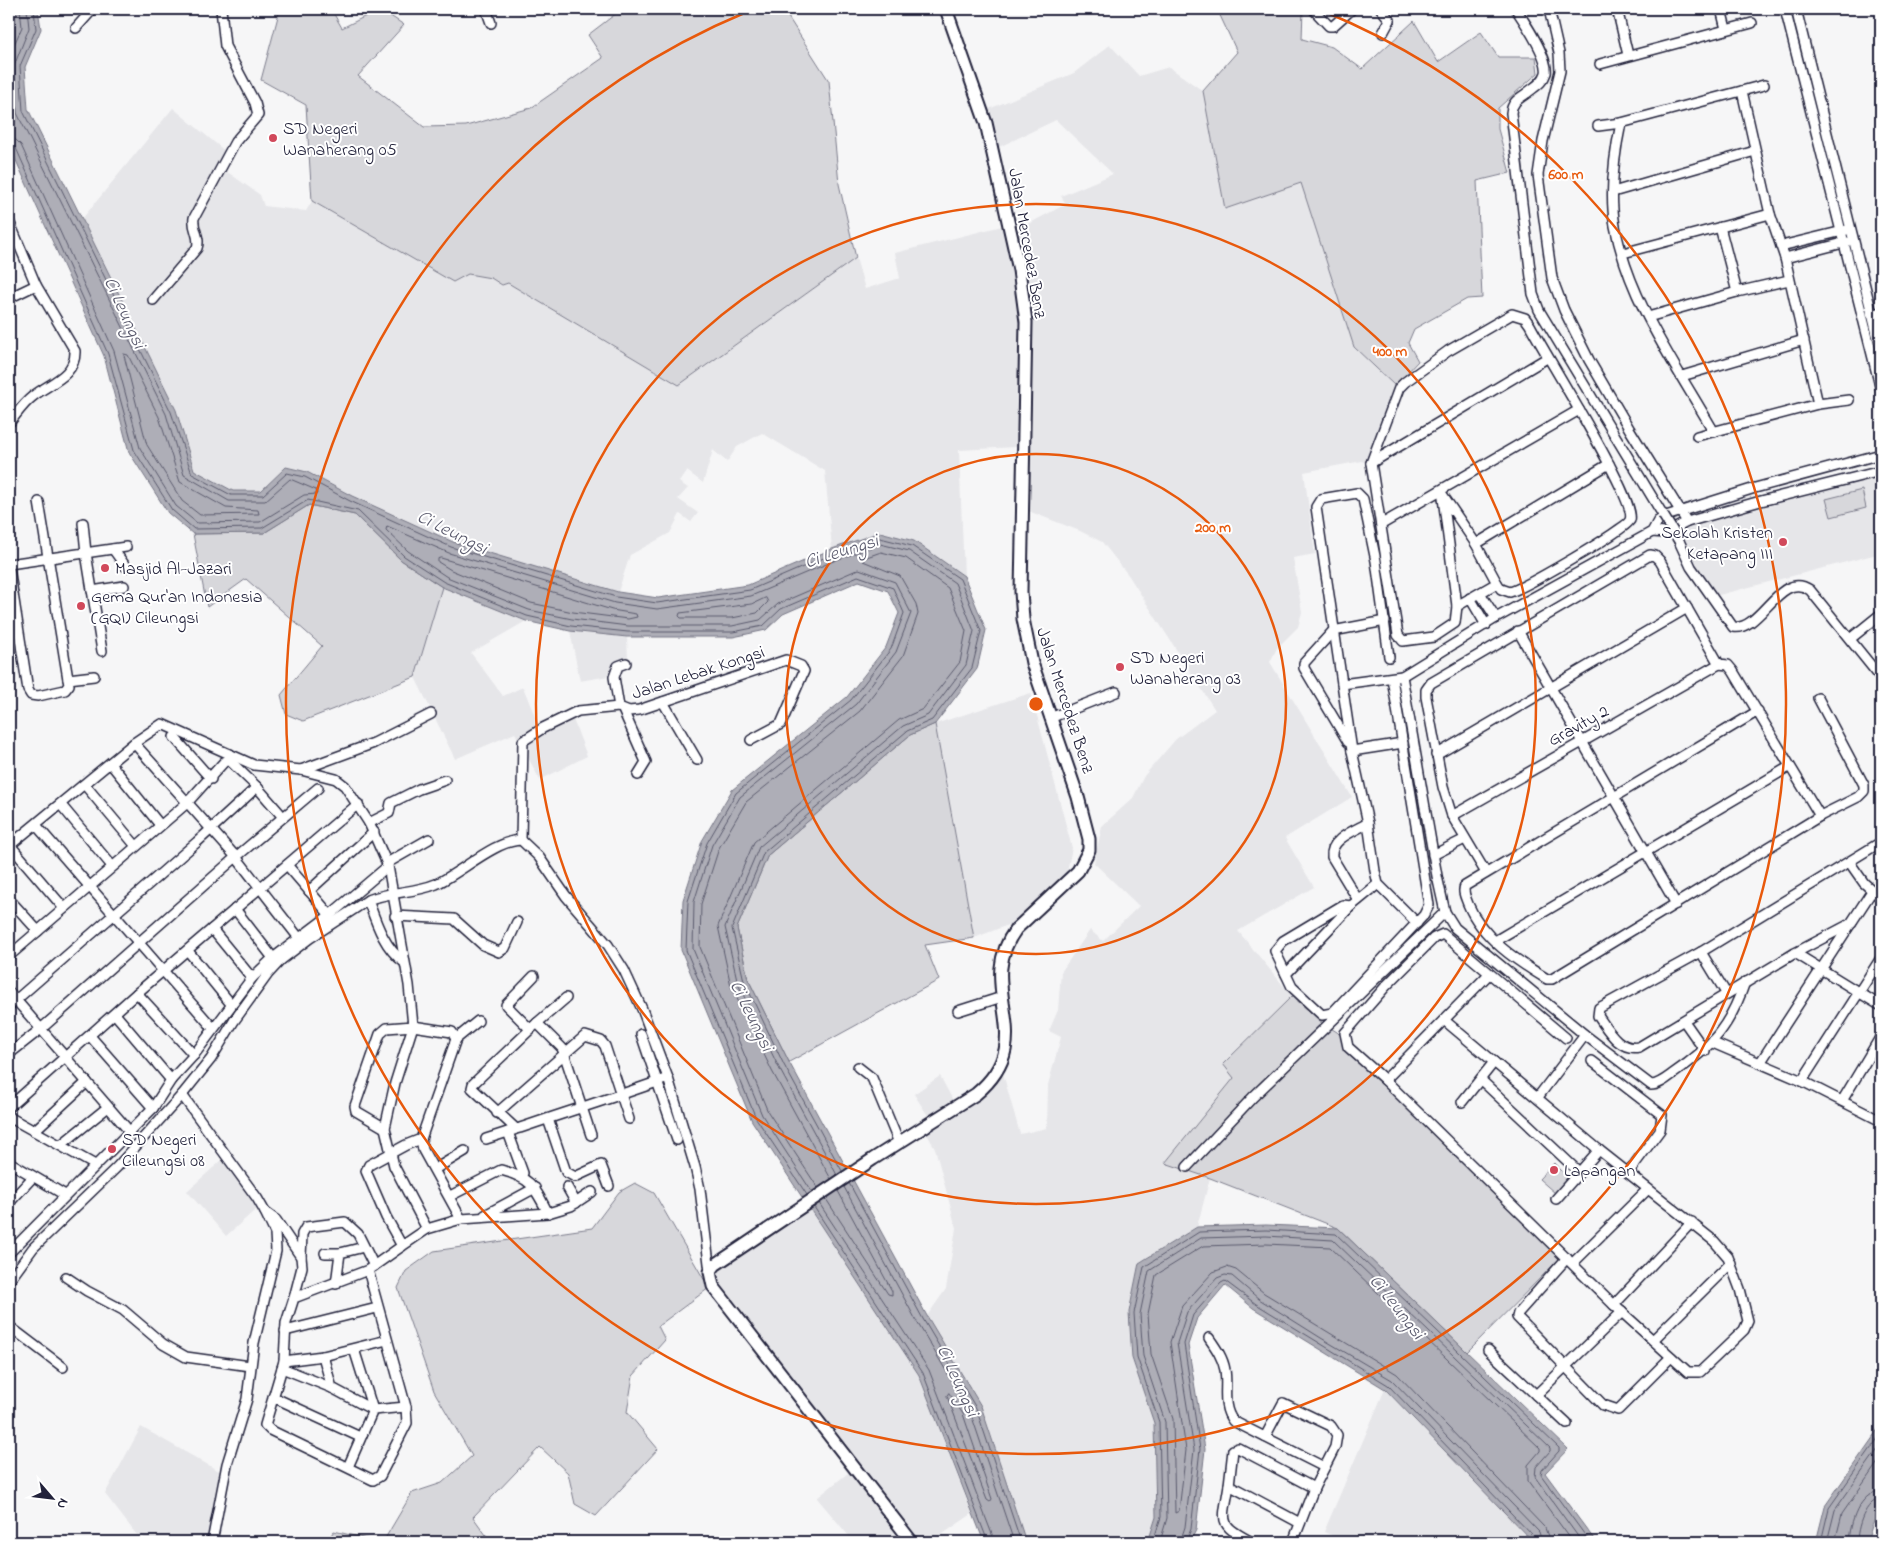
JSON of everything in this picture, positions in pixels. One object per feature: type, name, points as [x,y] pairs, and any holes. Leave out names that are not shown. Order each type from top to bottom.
[{"type":"main road","name":"Jalan Mercedez Benz","points":[[710,1272],[715,1265],[989,1084],[998,1071],[1007,1049],[1000,968],[1002,952],[1016,929],[1078,871],[1089,850],[1089,839],[1078,797],[1050,718],[1027,643],[1020,592],[1026,322],[1019,270],[986,123],[946,9]]},
{"type":"main road","points":[[710,1272],[713,1286],[912,1542]]},
{"type":"street","points":[[76,28],[93,9]]},
{"type":"street","points":[[153,300],[197,248],[198,240],[193,228],[194,218],[235,142],[258,116],[255,103],[225,46],[221,9]]},
{"type":"street","points":[[486,9],[491,23]]},
{"type":"street","points":[[1313,9],[1329,26],[1333,26],[1352,9]]},
{"type":"street","points":[[1381,9],[1390,20],[1383,33]]},
{"type":"street","points":[[1516,9],[1536,44],[1546,68],[1544,76],[1538,85],[1514,102],[1511,113],[1533,294],[1539,310],[1679,541],[1691,567],[1733,627],[1740,627],[1753,620],[1788,588],[1801,586],[1810,590],[1881,678]]},
{"type":"street","points":[[1549,9],[1559,53],[1560,71],[1545,132],[1538,175],[1552,278],[1564,310],[1589,360],[1625,423],[1687,522]]},
{"type":"street","points":[[1617,9],[1628,55]]},
{"type":"street","points":[[1721,9],[1726,29]]},
{"type":"street","points":[[1785,9],[1845,230],[1881,390]]},
{"type":"street","points":[[1796,9],[1845,230]]},
{"type":"street","points":[[1600,64],[1752,23]]},
{"type":"street","points":[[1795,48],[1805,44]]},
{"type":"street","points":[[1598,126],[1621,123],[1764,85]]},
{"type":"street","points":[[1742,91],[1770,214],[1785,258],[1818,404]]},
{"type":"street","points":[[1621,123],[1614,159],[1613,192],[1615,224],[1628,273],[1648,317],[1714,432]]},
{"type":"street","points":[[1613,192],[1755,151]]},
{"type":"street","points":[[1622,253],[1770,214]]},
{"type":"street","points":[[9,221],[36,285],[75,351],[75,360],[69,372],[31,398],[9,423]]},
{"type":"street","points":[[1720,227],[1737,292]]},
{"type":"street","points":[[1781,246],[1845,230]]},
{"type":"street","points":[[1785,258],[1848,242]]},
{"type":"street","points":[[1848,242],[1871,313],[1879,331],[1881,350]]},
{"type":"street","points":[[1648,317],[1737,292],[1789,280]]},
{"type":"street","points":[[9,298],[36,285]]},
{"type":"street","points":[[1871,313],[1881,313]]},
{"type":"street","points":[[1512,314],[1525,318],[1609,464],[1632,510],[1630,520],[1626,525],[1516,590],[1507,591],[1497,583],[1476,544],[1441,494],[1456,606],[1455,623],[1434,637],[1403,641],[1400,638],[1371,463],[1399,388],[1404,382],[1448,351],[1512,314]]},
{"type":"street","points":[[1682,376],[1804,340]]},
{"type":"street","points":[[1371,463],[1547,358]]},
{"type":"street","points":[[1698,436],[1818,404],[1848,400]]},
{"type":"street","points":[[1382,524],[1441,494],[1579,410]]},
{"type":"street","points":[[1342,684],[1402,676],[1496,618],[1652,532],[1658,521],[1680,510],[1881,454]]},
{"type":"street","points":[[1476,544],[1609,464]]},
{"type":"street","points":[[1652,532],[1666,533],[1687,522],[1757,502],[1881,471]]},
{"type":"street","points":[[1389,657],[1385,622],[1362,499],[1357,493],[1321,499],[1316,507],[1333,631],[1352,749],[1368,823],[1378,884],[1417,923]]},
{"type":"street","points":[[9,568],[30,693],[38,696],[64,690],[68,686],[68,679],[39,502]]},
{"type":"street","points":[[83,523],[102,651]]},
{"type":"street","points":[[9,564],[49,560],[126,547]]},
{"type":"street","points":[[113,549],[126,567]]},
{"type":"street","points":[[1486,873],[1452,816],[1436,755],[1426,697],[1427,688],[1431,683],[1518,631],[1650,555],[1660,561],[1719,664],[1731,668],[1820,816]]},
{"type":"street","points":[[1456,606],[1497,583]]},
{"type":"street","points":[[92,591],[124,586]]},
{"type":"street","points":[[1480,593],[1496,618]]},
{"type":"street","points":[[1470,598],[1486,625]]},
{"type":"street","points":[[1436,755],[1687,608]]},
{"type":"street","points":[[1850,640],[1881,614]]},
{"type":"street","points":[[1352,749],[1304,666],[1333,631],[1385,622]]},
{"type":"street","points":[[1518,631],[1676,904]]},
{"type":"street","name":"Jalan Lebak Kongsi","points":[[521,840],[521,758],[522,745],[525,738],[578,711],[639,710],[786,660],[801,666],[804,671],[781,724],[751,740]]},
{"type":"street","points":[[626,663],[618,666],[614,674],[621,709],[646,762],[638,775]]},
{"type":"street","name":"Gravity 2","points":[[1452,816],[1719,664]]},
{"type":"street","points":[[68,679],[94,676]]},
{"type":"street","points":[[1402,676],[1433,855],[1445,912],[1455,928],[1585,1035],[1651,1086],[1658,1084],[1705,1051],[1713,1043],[1740,997],[1745,982]]},
{"type":"street","points":[[1355,903],[1343,905],[1280,944],[1275,951],[1292,987],[1322,1016],[1328,1016],[1428,910],[1429,905],[1392,678]]},
{"type":"street","points":[[1050,718],[1116,692]]},
{"type":"street","points":[[1758,711],[1465,886],[1464,890],[1473,915],[1495,941],[1518,962],[1550,980],[1820,816],[1858,797],[1864,791],[1864,785],[1818,698]]},
{"type":"street","points":[[664,702],[697,760]]},
{"type":"street","points":[[301,770],[374,744],[431,714]]},
{"type":"street","points":[[63,907],[9,845],[61,805],[134,743],[162,724],[230,757],[261,767],[301,770],[336,779],[345,786],[374,832],[387,865],[392,892],[409,986],[412,1026],[395,1083],[385,1128],[394,1166],[427,1229]]},
{"type":"street","points":[[174,737],[211,779]]},
{"type":"street","points":[[134,743],[236,857],[299,938]]},
{"type":"street","points":[[1352,749],[1403,743]]},
{"type":"street","points":[[10,952],[38,931],[63,907],[187,804],[230,757]]},
{"type":"street","points":[[230,757],[283,816]]},
{"type":"street","points":[[110,763],[160,825]]},
{"type":"street","points":[[1495,941],[1789,767]]},
{"type":"street","points":[[369,823],[389,813],[391,803],[419,789],[445,780]]},
{"type":"street","points":[[85,785],[136,846]]},
{"type":"street","points":[[9,1006],[210,830],[257,786]]},
{"type":"street","points":[[9,1054],[42,1028],[283,816],[318,788]]},
{"type":"street","points":[[9,1107],[65,1056],[358,804]]},
{"type":"street","points":[[61,805],[112,866]]},
{"type":"street","points":[[1355,903],[1331,852],[1334,844],[1368,823]]},
{"type":"street","points":[[36,825],[165,970],[213,1028]]},
{"type":"street","points":[[309,891],[374,832]]},
{"type":"street","points":[[9,1253],[17,1242],[35,1227],[153,1108],[171,1080],[194,1055],[252,978],[273,958],[330,915],[387,865],[429,839]]},
{"type":"street","points":[[1433,855],[1465,839]]},
{"type":"street","points":[[9,1281],[25,1256],[117,1166],[182,1095],[205,1067],[268,974],[281,960],[310,938],[368,900],[392,892],[406,892],[433,886],[454,876],[508,841],[521,840],[539,857],[566,896],[608,945],[624,970],[668,1078],[700,1189],[710,1272]]},
{"type":"street","points":[[1852,922],[1795,953],[1726,993],[1684,1021],[1634,1048],[1620,1044],[1598,1016],[1599,1008],[1701,952],[1850,863],[1881,842]]},
{"type":"street","points":[[1850,863],[1872,892],[1881,898]]},
{"type":"street","points":[[287,865],[330,915]]},
{"type":"street","points":[[1286,974],[1355,903],[1378,884]]},
{"type":"street","points":[[1760,1063],[1872,892]]},
{"type":"street","points":[[9,899],[38,931]]},
{"type":"street","points":[[368,900],[392,953],[404,962]]},
{"type":"street","points":[[235,909],[273,958]]},
{"type":"street","points":[[1186,1167],[1252,1097],[1445,912]]},
{"type":"street","points":[[396,916],[454,919],[483,945],[499,952],[505,948],[517,922]]},
{"type":"street","points":[[212,929],[252,978]]},
{"type":"street","points":[[1444,1020],[1599,1150],[1692,1222],[1724,1252],[1731,1263],[1748,1321],[1744,1330],[1700,1372],[1688,1372],[1614,1305],[1385,1080],[1348,1047],[1345,1033],[1386,986],[1434,938],[1443,934],[1566,1038]]},
{"type":"street","points":[[188,951],[231,1004]]},
{"type":"street","points":[[1701,952],[1726,993]]},
{"type":"street","points":[[1795,953],[1881,1006]]},
{"type":"street","points":[[1802,1081],[1881,958]]},
{"type":"street","points":[[1385,1080],[1489,974]]},
{"type":"street","points":[[534,976],[506,1005],[534,1026],[564,1053],[591,1135]]},
{"type":"street","points":[[9,992],[130,1132]]},
{"type":"street","points":[[138,993],[194,1055]]},
{"type":"street","points":[[958,1011],[1002,997]]},
{"type":"street","points":[[523,1173],[512,1130],[474,1091],[473,1084],[566,998]]},
{"type":"street","points":[[115,1014],[171,1080]]},
{"type":"street","points":[[462,1219],[435,1168],[423,1150],[421,1139],[456,1040],[478,1021]]},
{"type":"street","points":[[1684,1021],[1705,1051]]},
{"type":"street","points":[[385,1128],[356,1111],[356,1101],[380,1034],[387,1028],[412,1026],[452,1032],[456,1040]]},
{"type":"street","points":[[641,1034],[676,1140]]},
{"type":"street","points":[[1538,1097],[1585,1035]]},
{"type":"street","points":[[90,1036],[153,1108]]},
{"type":"street","points":[[497,1113],[585,1036],[601,1041],[605,1046],[629,1119]]},
{"type":"street","points":[[1842,1100],[1881,1036]]},
{"type":"street","points":[[1713,1043],[1802,1081],[1880,1118]]},
{"type":"street","points":[[1592,1061],[1662,1115],[1660,1130],[1628,1173]]},
{"type":"street","points":[[1462,1102],[1494,1062]]},
{"type":"street","points":[[858,1067],[872,1078],[899,1143]]},
{"type":"street","points":[[486,1138],[668,1078]]},
{"type":"street","points":[[1481,1080],[1578,1172]]},
{"type":"street","points":[[34,1131],[87,1082]]},
{"type":"street","points":[[182,1095],[257,1198],[275,1233],[276,1251],[250,1366],[247,1399],[225,1472],[212,1542]]},
{"type":"street","points":[[61,1145],[108,1107]]},
{"type":"street","points":[[9,1117],[96,1165]]},
{"type":"street","points":[[548,1119],[566,1172],[574,1177],[601,1165],[609,1186]]},
{"type":"street","points":[[402,1246],[386,1217],[366,1171],[369,1165],[421,1139]]},
{"type":"street","points":[[1556,1199],[1599,1150]]},
{"type":"street","points":[[435,1168],[464,1151]]},
{"type":"street","points":[[9,1162],[65,1195]]},
{"type":"street","points":[[450,1196],[497,1170],[522,1177],[535,1188],[548,1213]]},
{"type":"street","points":[[9,1203],[32,1177]]},
{"type":"street","points":[[567,1187],[576,1203]]},
{"type":"street","points":[[483,1217],[535,1188]]},
{"type":"street","points":[[1648,1189],[1570,1260],[1516,1317],[1603,1404],[1616,1411],[1671,1357]]},
{"type":"street","points":[[294,1298],[336,1284],[371,1268],[427,1229],[462,1219],[548,1213],[576,1203],[592,1192]]},
{"type":"street","points":[[265,1212],[276,1220],[301,1257]]},
{"type":"street","points":[[1614,1305],[1692,1222]]},
{"type":"street","points":[[349,1223],[358,1234],[364,1247],[371,1268],[378,1308],[406,1407],[406,1423],[378,1478],[373,1480],[266,1428],[265,1422],[283,1364],[285,1331],[302,1267],[303,1231],[309,1226],[349,1223]]},
{"type":"street","points":[[9,1236],[17,1242]]},
{"type":"street","points":[[325,1253],[340,1253],[364,1247]]},
{"type":"street","points":[[336,1284],[340,1253]]},
{"type":"street","points":[[1653,1340],[1731,1263]]},
{"type":"street","points":[[66,1277],[87,1291],[124,1310],[163,1344],[186,1357],[250,1366]]},
{"type":"street","points":[[285,1331],[378,1308]]},
{"type":"street","points":[[1536,1395],[1622,1312]]},
{"type":"street","points":[[9,1326],[63,1367]]},
{"type":"street","points":[[1208,1338],[1219,1352],[1225,1369],[1224,1393],[1229,1416],[1233,1421],[1324,1467]]},
{"type":"street","points":[[283,1364],[387,1340]]},
{"type":"street","points":[[348,1467],[373,1410],[354,1349]]},
{"type":"street","points":[[1488,1350],[1567,1424]]},
{"type":"street","points":[[323,1356],[332,1388]]},
{"type":"street","points":[[283,1364],[373,1410],[406,1407]]},
{"type":"street","points":[[273,1397],[360,1437]]},
{"type":"street","points":[[1265,1437],[1283,1403],[1331,1426],[1338,1438],[1336,1447],[1314,1488],[1293,1542]]},
{"type":"street","points":[[1252,1542],[1230,1531],[1226,1526],[1226,1506],[1232,1450],[1238,1448],[1314,1488]]},
{"type":"street","points":[[1229,1485],[1300,1523]]},
{"type":"shaded area","points":[[280,9],[331,9],[342,28],[380,9],[404,25],[358,76],[424,127],[466,126],[531,108],[603,58],[588,35],[622,9],[783,9],[829,81],[839,184],[856,258],[679,385],[508,283],[502,285],[491,278],[468,274],[453,282],[312,201],[306,105],[261,80]]},
{"type":"shaded area","points":[[1217,9],[1303,9],[1302,39],[1332,47],[1362,69],[1414,21],[1438,62],[1481,32],[1498,57],[1536,57],[1538,73],[1498,108],[1498,129],[1510,173],[1477,181],[1482,298],[1467,299],[1414,329],[1408,343],[1418,361],[1395,386],[1354,347],[1301,183],[1225,209],[1203,91],[1237,52]]},
{"type":"shaded area","points":[[1110,45],[1139,76],[1169,67],[1203,91],[1225,209],[1301,183],[1354,347],[1395,386],[1369,466],[1362,461],[1304,472],[1315,554],[1293,558],[1302,612],[1298,627],[1277,648],[1270,662],[1352,797],[1285,838],[1314,887],[1238,931],[1292,996],[1223,1064],[1235,1077],[1165,1163],[1210,1178],[1197,1227],[1139,1263],[1129,1312],[1132,1358],[1154,1423],[1156,1517],[1148,1542],[1029,1542],[1025,1539],[981,1406],[927,1316],[946,1289],[956,1228],[935,1148],[921,1124],[930,1119],[914,1094],[940,1076],[955,1104],[987,1084],[1000,1063],[1020,1134],[1047,1128],[1048,1085],[1061,1037],[1049,1031],[1058,1010],[1061,972],[1090,930],[1103,941],[1139,906],[1094,863],[1102,826],[1133,798],[1144,776],[1176,739],[1215,710],[1129,576],[1102,542],[1080,531],[1018,507],[1016,447],[959,450],[964,576],[914,541],[880,532],[832,549],[825,471],[762,433],[737,447],[727,462],[713,450],[703,483],[687,471],[679,482],[688,488],[678,499],[698,513],[691,522],[680,514],[670,533],[630,555],[618,592],[453,542],[352,496],[310,473],[286,467],[261,491],[233,491],[194,470],[176,410],[82,219],[173,108],[226,152],[219,166],[260,195],[264,206],[306,211],[312,201],[453,282],[467,274],[491,278],[502,285],[508,283],[679,385],[856,258],[865,289],[900,278],[895,253],[1014,223],[1017,230],[1066,204],[1061,196],[1113,174],[1056,120],[997,148],[989,109],[1074,73]]},
{"type":"shaded area","name":"Sekolah Kristen Ketapang III","points":[[1881,476],[1881,553],[1715,596],[1678,530]]},
{"type":"shaded area","points":[[1862,490],[1866,508],[1831,517],[1826,499]]},
{"type":"shaded area","points":[[309,505],[355,515],[401,560],[442,587],[415,677],[303,721],[286,714],[281,695],[322,646],[246,579],[207,607],[193,534],[264,533]]},
{"type":"shaded area","points":[[442,587],[526,621],[471,653],[503,696],[523,687],[538,724],[569,709],[587,756],[540,780],[515,733],[455,759],[415,677]]},
{"type":"shaded area","points":[[570,631],[627,637],[628,660],[618,663],[620,674],[580,681]]},
{"type":"shaded area","points":[[1031,693],[1072,848],[1066,876],[1045,898],[1013,923],[974,938],[935,724]]},
{"type":"shaded area","points":[[935,724],[974,938],[925,945],[939,980],[789,1062],[748,979],[737,928],[768,855],[910,735]]},
{"type":"shaded area","points":[[1292,996],[1324,1024],[1337,1032],[1562,1256],[1467,1352],[1338,1228],[1210,1178],[1165,1163],[1234,1078],[1223,1064]]},
{"type":"shaded area","points":[[222,1160],[261,1205],[226,1236],[187,1191]]},
{"type":"shaded area","name":"Lapangan","points":[[1554,1163],[1569,1178],[1555,1193],[1539,1179]]},
{"type":"shaded area","points":[[635,1183],[654,1193],[709,1288],[658,1326],[665,1340],[633,1376],[627,1412],[658,1449],[596,1516],[575,1504],[568,1473],[540,1447],[473,1517],[491,1542],[383,1542],[412,1493],[442,1483],[472,1456],[434,1391],[398,1288],[406,1271],[434,1251],[592,1228],[619,1192]]},
{"type":"shaded area","points":[[808,1204],[919,1375],[972,1514],[931,1542],[854,1542],[817,1498],[848,1473],[709,1288],[722,1261]]},
{"type":"shaded area","points":[[1385,1389],[1533,1542],[1346,1542],[1324,1532]]},
{"type":"shaded area","points":[[141,1427],[219,1471],[209,1542],[153,1542],[136,1534],[105,1494]]},
{"type":"shaded area","points":[[334,1531],[379,1542],[326,1542]]},
{"type":"shaded area","points":[[723,1536],[775,1538],[779,1542],[715,1542]]},
{"type":"water","name":"Ci Leungsi","points":[[9,9],[38,9],[41,29],[25,67],[28,109],[176,410],[194,470],[233,491],[261,491],[286,467],[307,472],[352,496],[453,542],[618,592],[658,598],[748,585],[832,549],[880,532],[914,541],[964,576],[986,630],[977,669],[935,724],[910,735],[768,855],[737,928],[748,979],[789,1062],[927,1316],[981,1406],[1025,1539],[1029,1542],[984,1542],[919,1375],[752,1121],[681,950],[683,900],[702,841],[732,790],[847,697],[886,647],[899,613],[888,591],[859,581],[783,614],[766,630],[733,637],[627,637],[570,631],[526,621],[442,587],[401,560],[355,515],[309,505],[264,533],[193,534],[168,513],[129,452],[104,356],[9,145]]},
{"type":"water","name":"Ci Leungsi","points":[[1266,1225],[1338,1228],[1568,1449],[1545,1473],[1596,1542],[1533,1542],[1385,1389],[1253,1308],[1225,1285],[1197,1318],[1188,1345],[1205,1449],[1196,1530],[1190,1542],[1148,1542],[1156,1517],[1154,1423],[1132,1358],[1129,1312],[1139,1263],[1197,1227]]},
{"type":"water","points":[[1881,1426],[1881,1506],[1867,1542],[1816,1542],[1825,1506]]},
{"type":"place","name":"SD Negeri Wanaherang 05","points":[[273,138]]},
{"type":"place","name":"Sekolah Kristen Ketapang III","points":[[1783,542]]},
{"type":"place","name":"Masjid Al-Jazari","points":[[105,568]]},
{"type":"place","name":"Gema Qur'an Indonesia (GQI) Cileungsi","points":[[81,606]]},
{"type":"place","name":"SD Negeri Wanaherang 03","points":[[1120,667]]},
{"type":"place","name":"SD Negeri Cileungsi 08","points":[[112,1149]]},
{"type":"place","name":"Lapangan","points":[[1554,1170]]}]
